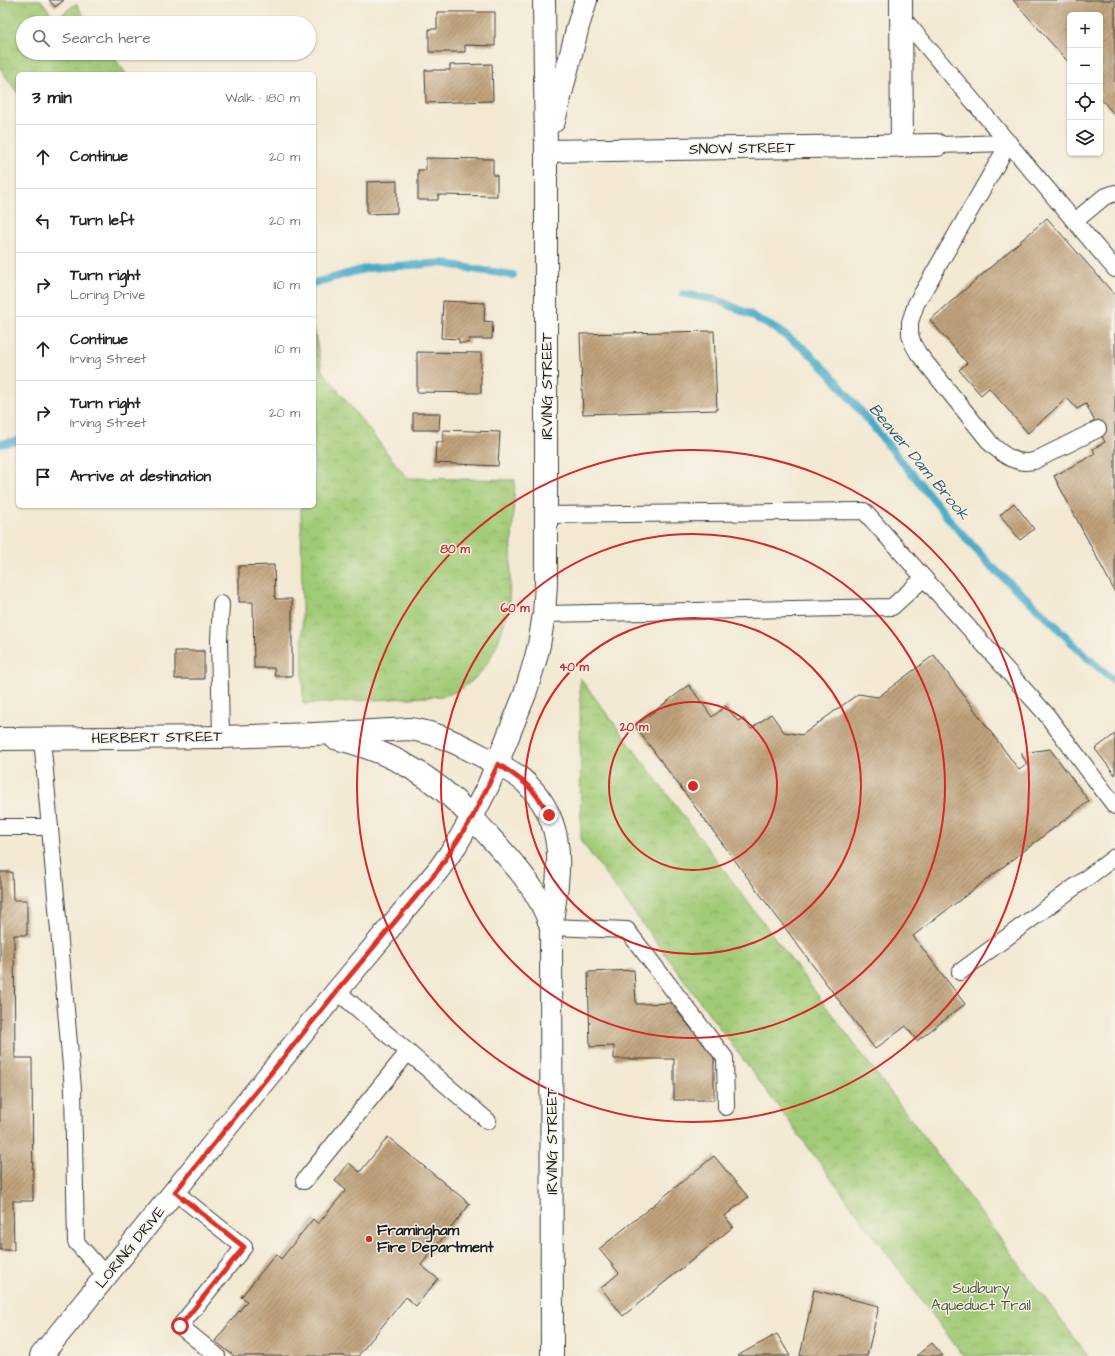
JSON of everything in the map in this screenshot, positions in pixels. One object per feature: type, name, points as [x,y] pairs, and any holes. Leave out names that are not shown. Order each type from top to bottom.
[{"type":"street","name":"IRVING STREET","points":[[544,0],[547,515],[544,614],[539,645],[530,678],[498,764],[472,818],[534,889],[547,912],[552,927]]},
{"type":"street","points":[[546,151],[586,0]]},
{"type":"street","points":[[901,8],[902,146]]},
{"type":"street","name":"SNOW STREET","points":[[546,151],[937,145]]},
{"type":"street","name":"HERBERT STREET","points":[[0,739],[221,737],[314,734],[397,728],[423,730],[447,739],[498,764]]},
{"type":"street","name":"HERBERT STREET","points":[[314,734],[350,741],[413,768],[451,796],[472,818]]},
{"type":"street","name":"IRVING STREET","points":[[498,764],[528,784],[543,803],[554,826],[557,838],[559,863],[552,927],[552,1356]]},
{"type":"street","name":"LORING DRIVE","points":[[41,1356],[337,991],[439,869],[472,818]]},
{"type":"lane","points":[[901,8],[1009,143],[1115,269]]},
{"type":"lane","points":[[937,145],[1009,143]]},
{"type":"lane","points":[[1009,143],[916,304],[910,322],[910,334],[913,344],[924,363],[992,445],[1014,460],[1026,463],[1034,461],[1098,429]]},
{"type":"lane","points":[[1075,221],[1104,197],[1110,193],[1115,193]]},
{"type":"lane","points":[[547,515],[864,511],[1046,714],[1115,806]]},
{"type":"lane","points":[[544,614],[892,606],[924,578]]},
{"type":"lane","points":[[221,604],[219,640],[221,737]]},
{"type":"lane","points":[[42,738],[73,1089],[76,1242],[106,1276]]},
{"type":"lane","points":[[0,827],[50,827]]},
{"type":"lane","points":[[960,972],[1115,857]]},
{"type":"lane","points":[[552,927],[628,930],[725,1058],[726,1107]]},
{"type":"lane","points":[[337,991],[488,1121]]},
{"type":"lane","points":[[304,1181],[408,1052]]},
{"type":"lane","points":[[175,1192],[244,1247],[180,1326],[217,1356]]},
{"type":"green space","points":[[0,0],[41,0],[53,16],[16,16],[16,60],[116,60],[125,72],[16,72],[16,91],[0,68]]},
{"type":"green space","points":[[76,4],[84,16],[59,16]]},
{"type":"green space","points":[[316,338],[322,370],[407,478],[515,480],[509,602],[502,632],[490,659],[481,671],[459,690],[444,696],[303,704],[301,508],[316,508]]},
{"type":"green space","name":"Sudbury Aqueduct Trail","points":[[580,678],[1088,1356],[963,1356],[581,841]]},
{"type":"building","points":[[49,0],[64,0],[55,7]]},
{"type":"building","points":[[1013,0],[1115,0],[1115,115],[1103,101],[1103,12],[1067,12],[1067,61]]},
{"type":"building","points":[[437,12],[495,12],[495,46],[465,45],[465,52],[429,52],[429,29],[437,29]]},
{"type":"building","points":[[492,64],[493,101],[426,103],[425,70],[450,70],[450,65]]},
{"type":"building","points":[[426,158],[493,159],[493,175],[497,175],[497,196],[438,195],[438,200],[418,200],[418,170],[426,170]]},
{"type":"building","points":[[397,181],[397,213],[367,214],[367,182]]},
{"type":"building","points":[[1047,218],[1115,295],[1115,592],[1054,476],[1095,454],[1093,449],[1105,442],[1086,404],[1077,409],[1067,398],[1028,433],[989,388],[981,395],[959,370],[967,363],[930,320]]},
{"type":"building","points":[[443,301],[485,303],[484,321],[493,322],[492,339],[469,339],[469,343],[459,343],[459,339],[441,338]]},
{"type":"building","points":[[714,331],[717,410],[583,414],[580,334]]},
{"type":"building","points":[[417,352],[481,353],[481,393],[417,392]]},
{"type":"building","points":[[413,413],[440,413],[439,430],[413,430]]},
{"type":"building","points":[[443,430],[500,432],[498,466],[435,463],[436,442],[443,442]]},
{"type":"building","points":[[1014,503],[1034,529],[1020,540],[1000,515]]},
{"type":"building","points":[[274,565],[275,599],[292,599],[292,676],[275,676],[274,668],[254,668],[253,602],[239,602],[239,566]]},
{"type":"building","points":[[175,651],[204,651],[204,679],[175,679]]},
{"type":"building","points":[[934,655],[1019,770],[1027,764],[1021,753],[1050,749],[1089,801],[913,936],[965,1004],[917,1041],[906,1026],[875,1049],[635,726],[689,685],[712,717],[726,706],[738,721],[743,718],[751,729],[771,714],[784,732],[802,735],[858,694],[878,697]]},
{"type":"building","points":[[1115,734],[1115,775],[1095,749]]},
{"type":"building","points":[[0,872],[12,872],[13,900],[27,900],[27,935],[14,935],[15,1058],[32,1058],[33,1201],[13,1201],[14,1250],[0,1250]]},
{"type":"building","points":[[634,970],[636,1004],[677,1003],[677,1011],[714,1057],[714,1100],[674,1100],[674,1059],[614,1059],[614,1046],[590,1047],[588,972]]},
{"type":"building","name":"Framingham Fire Department","points":[[388,1137],[470,1204],[421,1265],[438,1279],[416,1306],[406,1297],[358,1356],[234,1356],[215,1341],[247,1301],[241,1297],[276,1254],[281,1259],[313,1219],[318,1224],[346,1190],[335,1181],[349,1163],[360,1172]]},
{"type":"building","points":[[714,1156],[748,1197],[725,1216],[733,1227],[623,1316],[601,1288],[619,1273],[599,1249]]},
{"type":"building","points":[[814,1290],[879,1306],[867,1356],[800,1356]]},
{"type":"building","points":[[777,1334],[790,1356],[737,1356]]},
{"type":"building","points":[[932,1343],[943,1356],[916,1356]]},
{"type":"waterway","name":"Beaver Dam Brook","points":[[316,282],[368,268],[442,263],[513,275]]},
{"type":"waterway","name":"Beaver Dam Brook","points":[[683,294],[717,300],[749,314],[779,331],[806,350],[831,375],[954,525],[991,566],[1049,619],[1082,653],[1115,681]]},
{"type":"waterway","name":"Beaver Dam Brook","points":[[0,444],[16,441]]},
{"type":"place","name":"Framingham Fire Department","points":[[369,1239]]},
{"type":"route","points":[[180,1326],[244,1247],[175,1192],[337,991],[439,869],[456,845],[472,818],[498,764],[528,784],[543,803],[549,815]]}]
